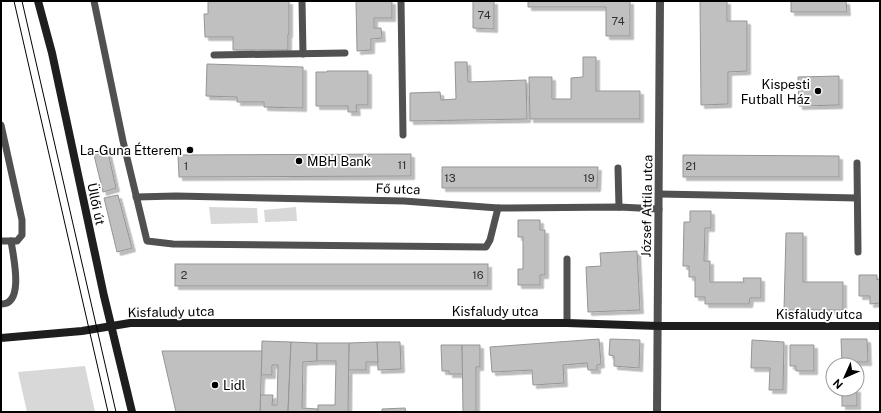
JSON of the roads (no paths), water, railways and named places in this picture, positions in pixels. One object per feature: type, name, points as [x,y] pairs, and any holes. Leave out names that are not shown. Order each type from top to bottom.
[{"type":"street","name":"Üllői út","points":[[38,1],[52,53],[111,326],[132,412]]},
{"type":"street","name":"József Attila utca","points":[[657,412],[660,1]]},
{"type":"street","name":"Kisfaludy utca","points":[[1,338],[82,331],[138,323],[567,323],[658,326],[880,326]]},
{"type":"lane","points":[[94,1],[147,242],[173,244],[486,246],[490,240],[498,208]]},
{"type":"lane","points":[[302,1],[303,54]]},
{"type":"lane","points":[[402,1],[403,135]]},
{"type":"lane","points":[[214,55],[345,53]]},
{"type":"lane","points":[[1,125],[3,141],[22,220],[22,235],[17,241],[1,241]]},
{"type":"lane","points":[[857,163],[858,252]]},
{"type":"lane","points":[[618,168],[619,207]]},
{"type":"lane","points":[[659,194],[857,198]]},
{"type":"lane","name":"Fő utca","points":[[136,197],[176,196],[404,201],[498,208],[619,207],[659,209]]},
{"type":"lane","points":[[1,304],[4,304],[11,299],[16,291],[11,241]]},
{"type":"lane","points":[[566,259],[567,323]]},
{"type":"tram line","points":[[14,1],[108,412]]},
{"type":"tram line","points":[[22,1],[116,412]]},
{"type":"place","name":"Kispesti Futball Ház","points":[[818,91]]},
{"type":"place","name":"La-Guna Étterem","points":[[190,150]]},
{"type":"place","name":"MBH Bank","points":[[299,161]]},
{"type":"place","name":"Lidl","points":[[215,385]]}]
